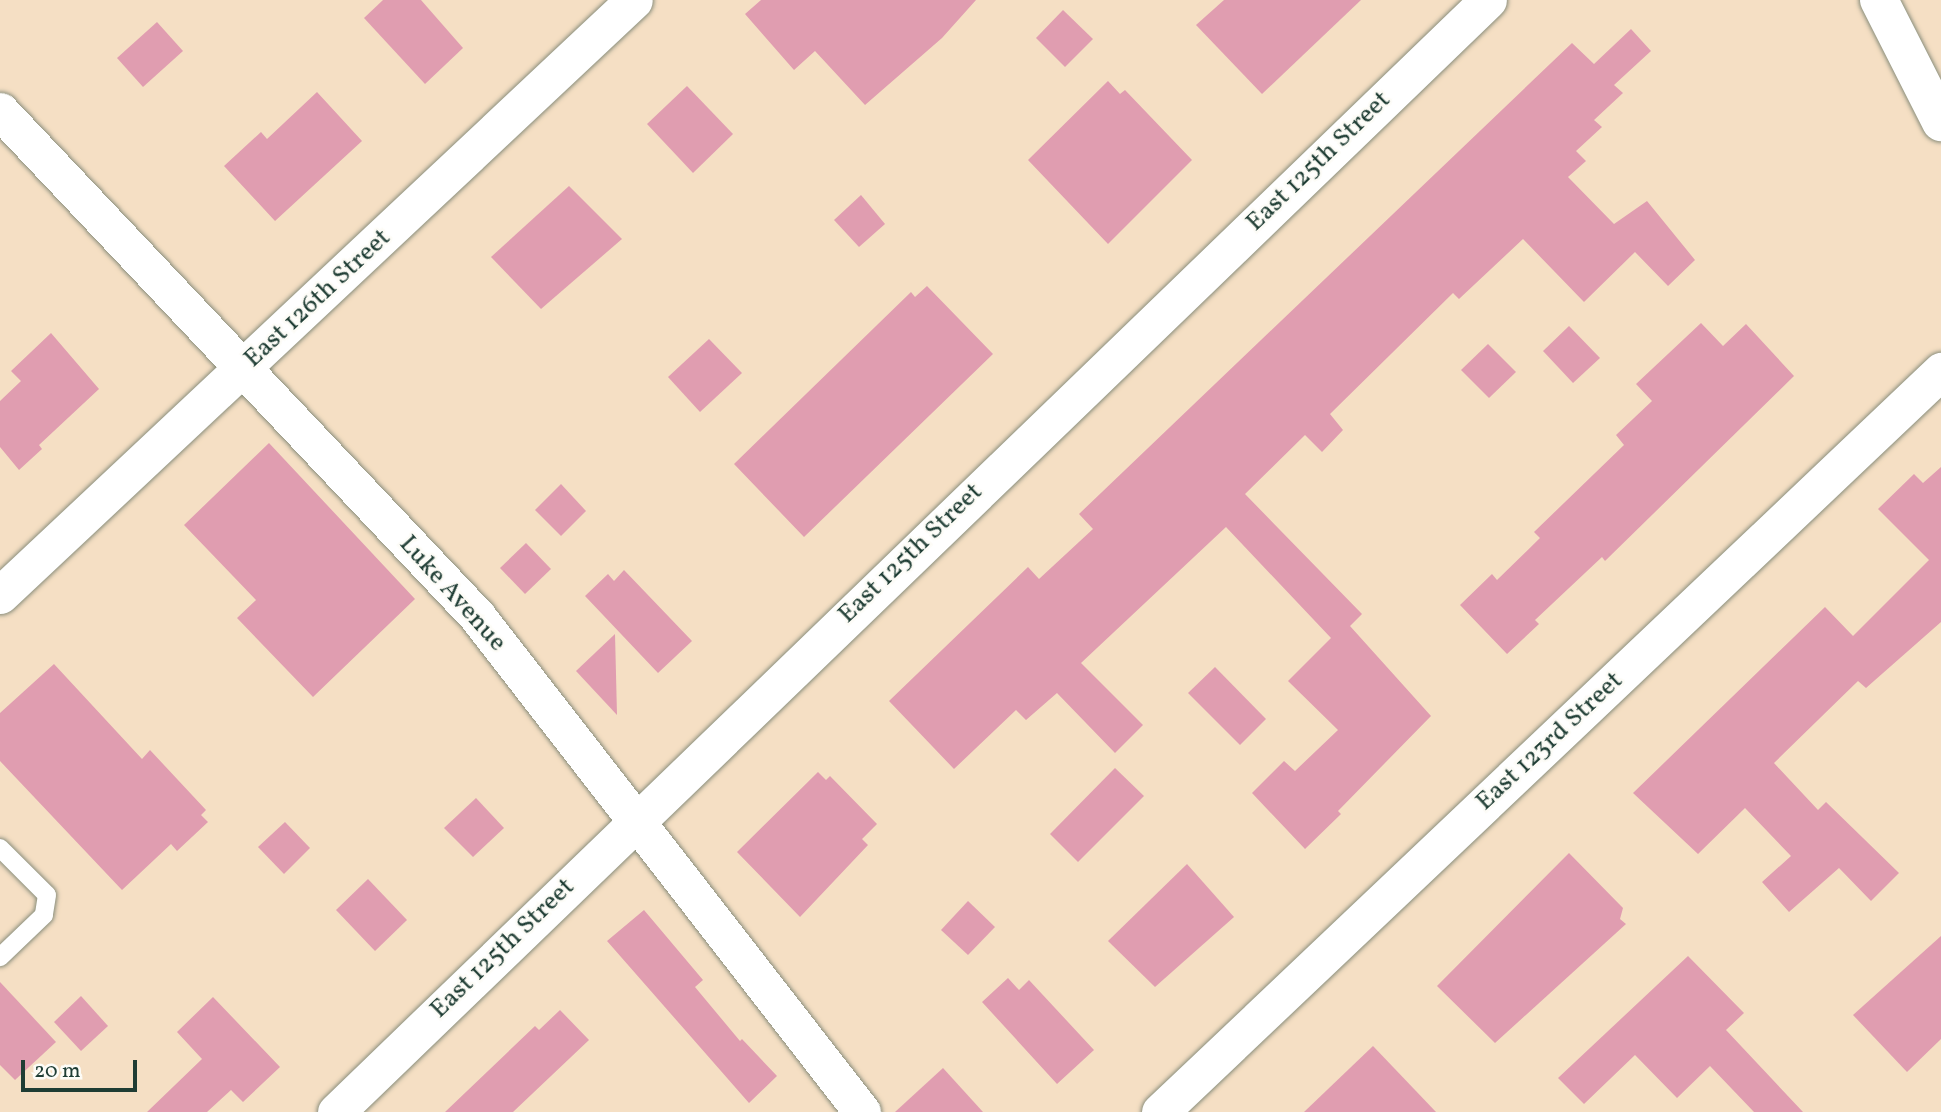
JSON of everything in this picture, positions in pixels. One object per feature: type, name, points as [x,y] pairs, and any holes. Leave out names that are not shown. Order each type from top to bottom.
[{"type":"main road","points":[[1879,0],[1941,122]]},
{"type":"street","name":"East 126th Street","points":[[0,595],[634,0]]},
{"type":"street","name":"East 125th Street","points":[[336,1112],[632,822],[1488,0]]},
{"type":"street","name":"Luke Avenue","points":[[0,111],[477,616],[632,822],[862,1112]]},
{"type":"street","name":"East 123rd Street","points":[[1160,1112],[1941,371]]},
{"type":"lane","points":[[0,848],[47,895],[44,915],[0,957]]},
{"type":"building","points":[[383,0],[421,0],[463,48],[425,84],[364,18]]},
{"type":"building","points":[[761,0],[976,0],[942,38],[865,105],[815,51],[794,70],[745,14]]},
{"type":"building","points":[[1224,0],[1361,0],[1262,94],[1196,25]]},
{"type":"building","points":[[1063,10],[1093,39],[1065,67],[1036,38]]},
{"type":"building","points":[[157,22],[183,51],[143,87],[117,58]]},
{"type":"building","points":[[1631,29],[1651,51],[1614,85],[1623,93],[1594,120],[1602,127],[1576,151],[1586,161],[1568,177],[1614,224],[1647,201],[1695,260],[1668,286],[1635,252],[1584,302],[1523,239],[1459,299],[1453,293],[1330,414],[1343,430],[1322,452],[1305,435],[1245,494],[1362,614],[1350,626],[1431,716],[1338,811],[1341,814],[1305,849],[1252,793],[1284,761],[1295,771],[1338,730],[1288,681],[1331,638],[1226,527],[1081,663],[1143,725],[1115,753],[1057,693],[1026,720],[1016,710],[954,769],[889,701],[1028,567],[1039,579],[1093,529],[1079,514],[1572,43],[1594,64]]},
{"type":"building","points":[[1108,81],[1120,94],[1125,90],[1192,160],[1108,244],[1028,160]]},
{"type":"building","points":[[687,86],[733,134],[693,173],[647,124]]},
{"type":"building","points":[[317,92],[362,141],[275,221],[224,166],[261,132],[267,139]]},
{"type":"building","points":[[569,186],[622,239],[541,309],[491,257]]},
{"type":"building","points":[[861,195],[885,224],[859,247],[834,220]]},
{"type":"building","points":[[927,286],[993,354],[804,537],[734,464],[911,292],[915,297]]},
{"type":"building","points":[[1701,323],[1723,346],[1746,324],[1794,376],[1605,561],[1602,557],[1535,620],[1539,624],[1507,654],[1460,605],[1492,574],[1497,580],[1540,538],[1534,532],[1624,445],[1616,435],[1652,401],[1636,384]]},
{"type":"building","points":[[1569,326],[1600,358],[1573,383],[1543,351]]},
{"type":"building","points":[[51,333],[99,389],[39,445],[42,449],[19,470],[0,447],[0,401],[21,381],[11,371]]},
{"type":"building","points":[[709,339],[742,373],[700,412],[668,377]]},
{"type":"building","points":[[1488,344],[1516,372],[1489,398],[1461,370]]},
{"type":"building","points":[[269,443],[415,599],[313,697],[237,618],[256,600],[184,525]]},
{"type":"building","points":[[1941,467],[1941,622],[1866,688],[1858,681],[1774,763],[1818,810],[1826,802],[1899,873],[1871,901],[1839,868],[1789,912],[1762,882],[1791,856],[1745,808],[1698,854],[1633,793],[1825,607],[1853,636],[1929,560],[1878,509],[1914,474],[1923,483]]},
{"type":"building","points":[[561,484],[586,511],[561,536],[535,510]]},
{"type":"building","points":[[526,543],[551,569],[525,594],[500,568]]},
{"type":"building","points":[[624,570],[692,641],[658,673],[585,596],[608,574],[614,581]]},
{"type":"building","points":[[615,634],[617,715],[576,671]]},
{"type":"building","points":[[54,664],[142,759],[150,750],[206,810],[201,815],[208,822],[177,851],[171,844],[122,890],[0,761],[0,713]]},
{"type":"building","points":[[1215,667],[1266,719],[1240,745],[1188,693]]},
{"type":"building","points":[[1115,768],[1144,796],[1078,862],[1050,834]]},
{"type":"building","points":[[818,772],[826,780],[830,776],[877,824],[862,839],[868,845],[800,917],[737,852]]},
{"type":"building","points":[[476,798],[504,828],[473,857],[444,828]]},
{"type":"building","points":[[285,822],[310,848],[284,874],[258,847]]},
{"type":"building","points":[[1569,853],[1623,908],[1620,919],[1626,924],[1495,1043],[1437,986]]},
{"type":"building","points":[[1187,864],[1234,917],[1155,987],[1108,941]]},
{"type":"building","points":[[368,879],[407,920],[375,951],[336,910]]},
{"type":"building","points":[[968,901],[995,927],[968,955],[941,930]]},
{"type":"building","points":[[644,910],[703,980],[695,987],[740,1041],[742,1039],[777,1076],[749,1103],[607,941]]},
{"type":"building","points":[[1941,936],[1941,1039],[1907,1072],[1853,1015]]},
{"type":"building","points":[[1688,956],[1744,1013],[1726,1030],[1803,1112],[1754,1112],[1710,1066],[1677,1098],[1635,1055],[1584,1104],[1558,1078]]},
{"type":"building","points":[[1008,978],[1019,990],[1029,980],[1094,1050],[1057,1084],[982,1002]]},
{"type":"building","points":[[0,982],[56,1042],[15,1080],[0,1065]]},
{"type":"building","points":[[81,996],[108,1026],[81,1051],[54,1022]]},
{"type":"building","points":[[213,997],[280,1067],[243,1102],[231,1090],[207,1112],[147,1112],[202,1059],[177,1032]]},
{"type":"building","points":[[560,1010],[589,1040],[513,1112],[445,1112],[535,1026],[539,1030]]},
{"type":"building","points":[[1373,1046],[1436,1112],[1304,1112]]},
{"type":"building","points":[[943,1068],[983,1112],[895,1112]]}]
